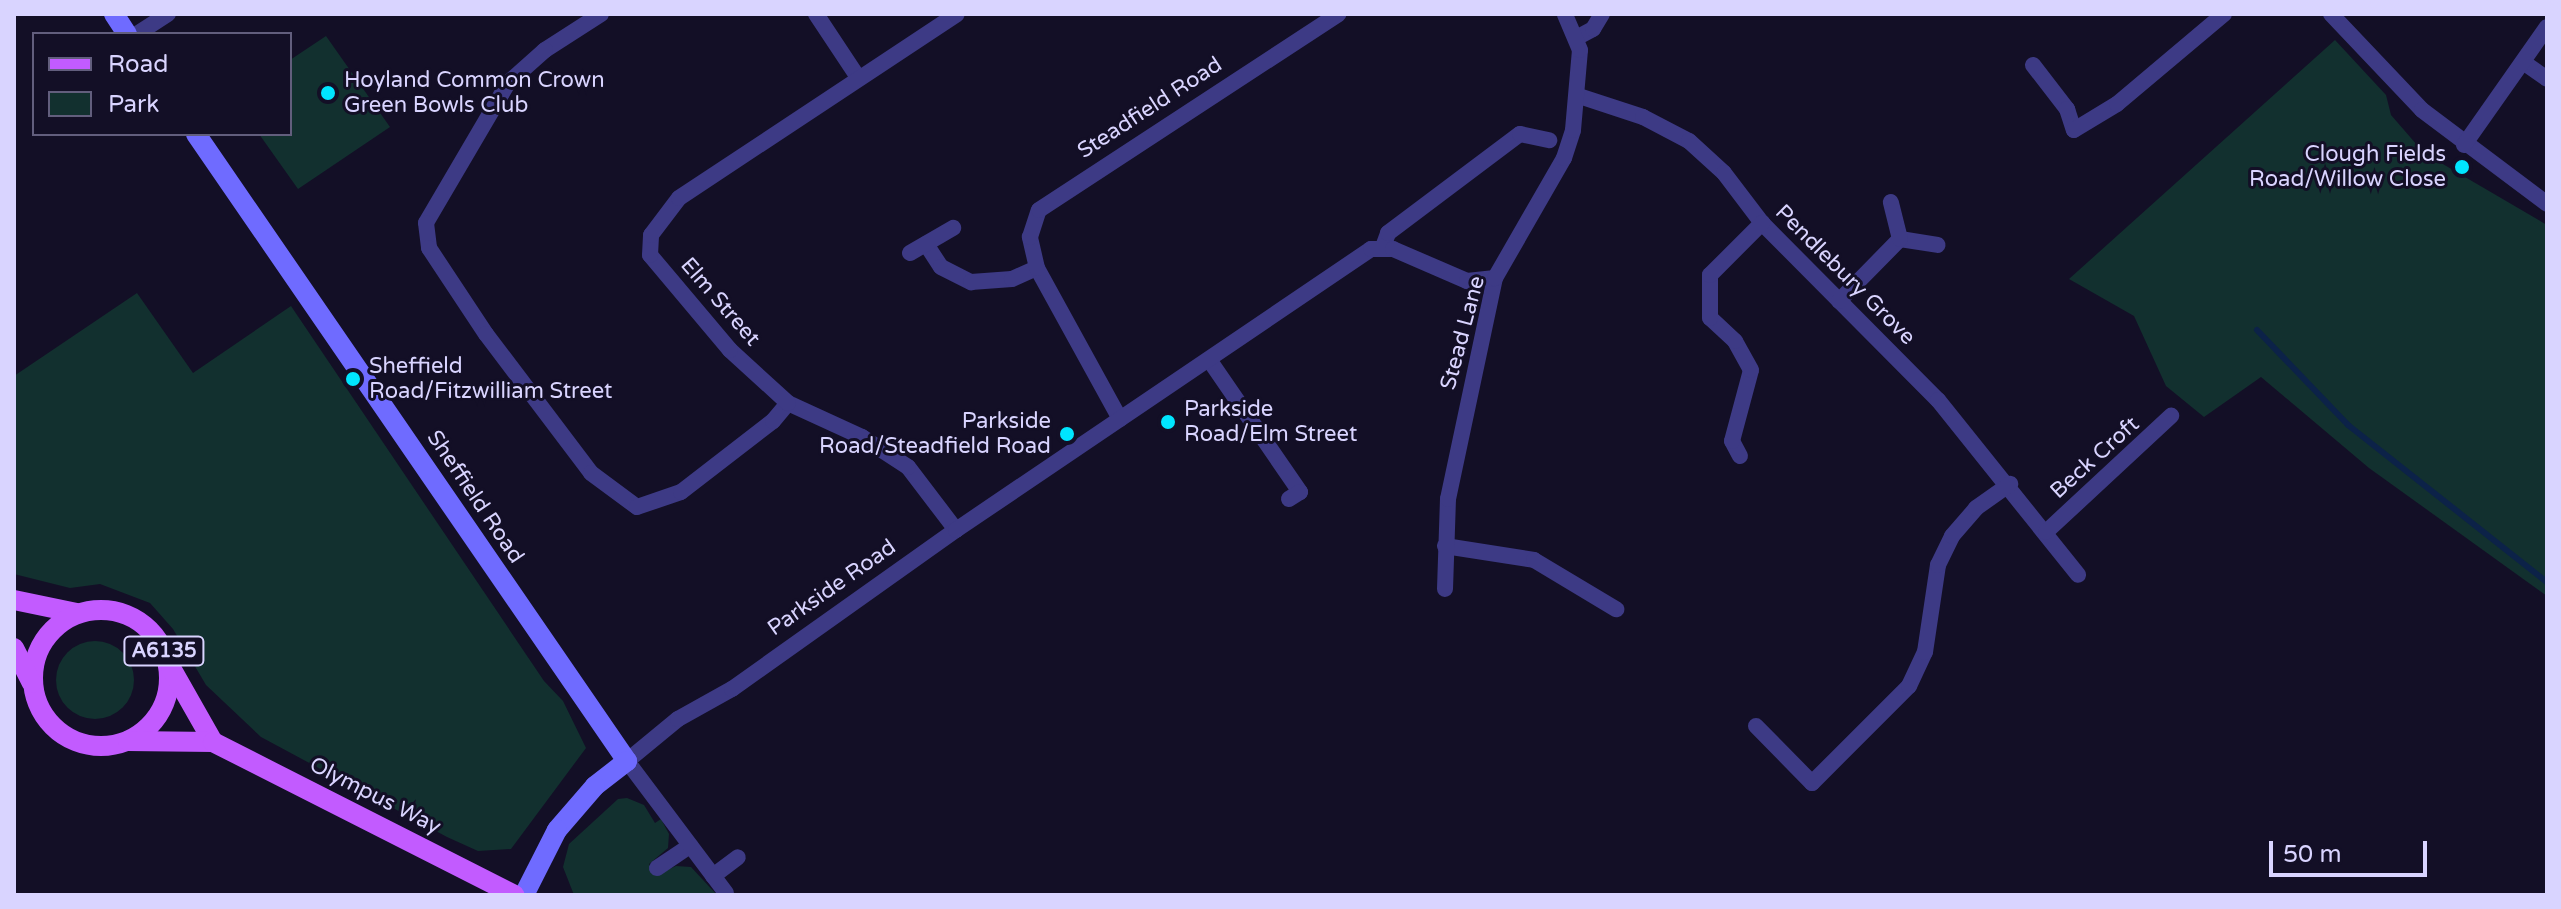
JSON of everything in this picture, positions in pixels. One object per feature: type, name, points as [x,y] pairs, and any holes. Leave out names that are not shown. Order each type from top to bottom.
[{"type":"main road","name":"A6135","points":[[14,600],[77,613],[124,613],[145,624],[160,642],[213,742]]},
{"type":"main road","points":[[32,683],[42,642],[77,613]]},
{"type":"main road","name":"Olympus Way","points":[[14,648],[49,723],[66,737],[86,745],[128,741],[213,742],[514,895]]},
{"type":"main road","name":"A6135","points":[[128,741],[162,711],[169,688],[169,664]]},
{"type":"street","points":[[114,14],[126,32]]},
{"type":"street","points":[[140,32],[168,14]]},
{"type":"street","points":[[601,14],[523,67],[508,83],[426,223],[429,248],[486,334],[591,473],[637,507],[656,504],[693,483],[773,421],[788,403]]},
{"type":"street","points":[[816,14],[857,76]]},
{"type":"street","name":"Elm Street","points":[[956,530],[908,467],[862,437],[788,403],[693,309],[650,255],[651,235],[679,198],[857,76],[957,14]]},
{"type":"street","name":"Steadfield Road","points":[[1120,419],[1037,268],[1032,222],[1052,196],[1338,14]]},
{"type":"street","name":"Stead Lane","points":[[1445,589],[1448,499],[1495,278],[1564,158],[1579,96],[1578,37],[1565,14]]},
{"type":"street","points":[[1578,37],[1593,29],[1602,14]]},
{"type":"street","points":[[2033,65],[2067,109],[2074,130],[2117,104],[2224,14]]},
{"type":"street","points":[[2331,14],[2367,56],[2464,145],[2547,204]]},
{"type":"street","points":[[2464,145],[2547,27]]},
{"type":"street","points":[[2523,62],[2547,79]]},
{"type":"street","name":"Pendlebury Grove","points":[[1579,96],[1643,117],[1689,141],[1724,173],[1762,223],[1938,400],[2010,484],[2078,575]]},
{"type":"street","name":"Parkside Road","points":[[524,895],[557,830],[595,786],[678,719],[732,689],[956,530],[1210,361],[1371,249],[1383,247],[1388,233],[1520,134],[1549,140]]},
{"type":"street","name":"Sheffield Road","points":[[197,136],[627,761],[726,893]]},
{"type":"street","points":[[1891,202],[1900,239]]},
{"type":"street","points":[[1740,456],[1732,441],[1751,370],[1735,341],[1710,318],[1710,275],[1762,223]]},
{"type":"street","points":[[910,253],[953,228]]},
{"type":"street","points":[[1900,239],[1938,245]]},
{"type":"street","points":[[1839,301],[1900,239]]},
{"type":"street","points":[[926,244],[941,267],[971,282],[1012,279],[1037,268]]},
{"type":"street","points":[[1383,247],[1467,281],[1495,278]]},
{"type":"street","points":[[1210,361],[1300,492],[1289,499]]},
{"type":"street","name":"Beck Croft","points":[[2046,532],[2171,416]]},
{"type":"street","points":[[1756,726],[1812,783],[1909,686],[1925,652],[1938,565],[1947,546],[1976,508],[2010,484]]},
{"type":"street","points":[[1445,546],[1534,560],[1616,609]]},
{"type":"street","points":[[657,868],[690,846]]},
{"type":"street","points":[[713,876],[738,857]]},
{"type":"green space","name":"Hoyland Common Crown Green Bowls Club","points":[[326,36],[390,127],[298,189],[260,136],[292,136],[292,59]]},
{"type":"green space","points":[[2335,40],[2386,95],[2391,115],[2424,153],[2547,225],[2547,596],[2369,468],[2261,377],[2204,417],[2166,386],[2134,316],[2069,279]]},
{"type":"green space","points":[[137,293],[193,373],[291,306],[544,681],[563,701],[586,748],[511,849],[478,851],[261,737],[206,685],[173,629],[150,603],[100,584],[70,588],[14,574],[14,376]]},
{"type":"green space","points":[[87,641],[103,641],[117,647],[128,658],[134,680],[128,702],[117,713],[103,719],[87,719],[73,713],[62,702],[56,688],[56,672],[62,658],[73,647]]},
{"type":"green space","points":[[627,798],[644,805],[655,823],[661,819],[669,834],[668,848],[649,864],[656,875],[676,866],[691,867],[717,895],[574,895],[563,867],[569,844],[618,799]]},
{"type":"waterway","points":[[2257,330],[2348,425],[2547,582]]},
{"type":"place","name":"Hoyland Common Crown Green Bowls Club","points":[[328,93]]},
{"type":"place","name":"Clough Fields Road/Willow Close","points":[[2462,167]]},
{"type":"place","name":"Sheffield Road/Fitzwilliam Street","points":[[353,379]]},
{"type":"place","name":"Parkside Road/Elm Street","points":[[1168,422]]},
{"type":"place","name":"Parkside Road/Steadfield Road","points":[[1067,434]]}]
